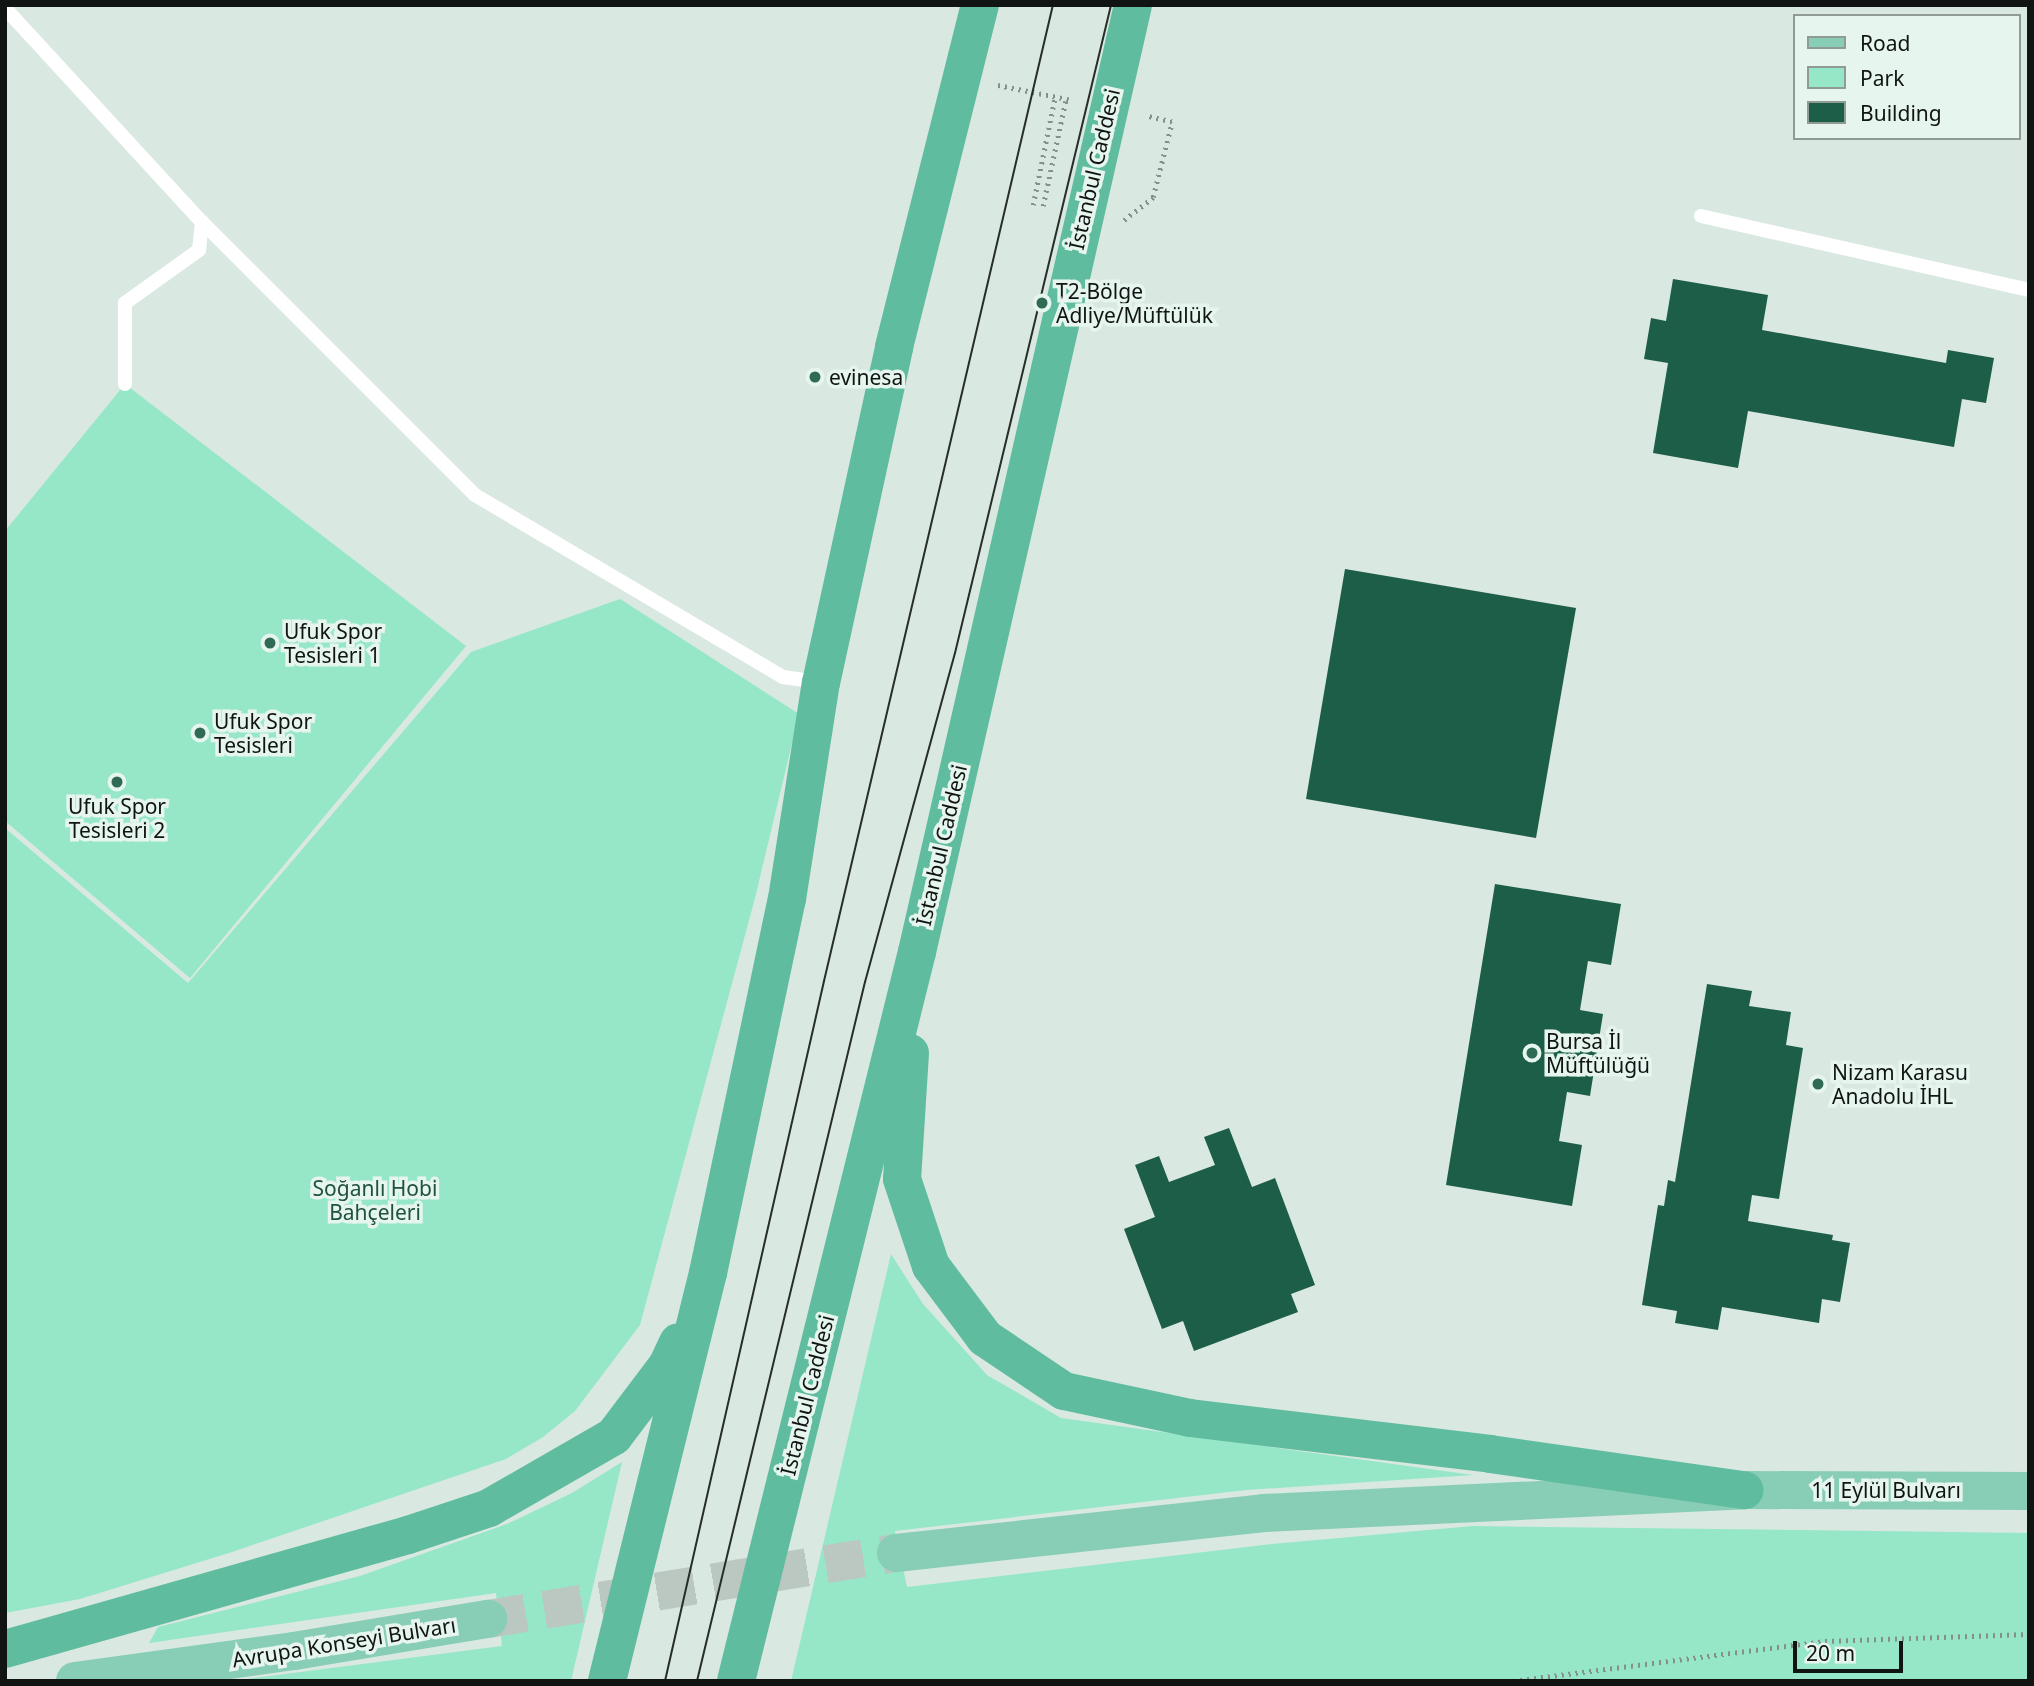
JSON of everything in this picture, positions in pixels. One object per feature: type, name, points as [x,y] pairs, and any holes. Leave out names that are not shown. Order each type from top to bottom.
[{"type":"highway","name":"İstanbul Caddesi","points":[[736,1681],[917,952],[1133,5]]},
{"type":"highway","points":[[607,1681],[708,1273],[787,900],[821,683],[894,347],[974,13]]},
{"type":"highway","points":[[917,952],[902,1179],[932,1266],[985,1338],[1065,1391],[1190,1418],[1490,1454],[1744,1490]]},
{"type":"highway","points":[[5,1650],[408,1535],[489,1508],[614,1436],[667,1366],[708,1273]]},
{"type":"main road","name":"11 Eylül Bulvarı","points":[[897,1553],[1264,1513],[1744,1490],[2029,1491]]},
{"type":"main road","name":"Avrupa Konseyi Bulvarı","points":[[75,1681],[294,1651],[488,1619]]},
{"type":"lane","points":[[5,8],[202,222],[475,495],[783,677],[821,683]]},
{"type":"lane","points":[[1701,216],[2029,290]]},
{"type":"lane","points":[[125,384],[125,303],[199,250],[202,222]]},
{"type":"path","points":[[989,83],[1080,102]]},
{"type":"path","points":[[1033,205],[1055,97]]},
{"type":"path","points":[[1043,206],[1066,99]]},
{"type":"path","points":[[1132,113],[1172,121],[1153,198]]},
{"type":"path","points":[[1513,1681],[1825,1640],[2029,1634]]},
{"type":"green space","name":"Ufuk Spor Tesisleri","points":[[125,384],[466,646],[190,978],[5,821],[5,531]]},
{"type":"green space","name":"Soğanlı Hobi Bahçeleri","points":[[620,599],[799,714],[755,898],[640,1325],[575,1411],[543,1437],[506,1459],[232,1552],[80,1599],[5,1613],[5,828],[188,983],[471,652]]},
{"type":"green space","points":[[891,1254],[923,1304],[987,1375],[1061,1418],[1473,1475],[1246,1490],[895,1531],[907,1587],[1272,1544],[1473,1526],[2029,1533],[2029,1681],[791,1681]]},
{"type":"green space","points":[[622,1462],[571,1681],[231,1681],[502,1646],[496,1593],[149,1643],[158,1627],[360,1576],[507,1524],[572,1493]]},
{"type":"building","points":[[1673,279],[1768,295],[1762,330],[1946,363],[1948,350],[1994,358],[1986,403],[1962,399],[1954,447],[1748,411],[1738,468],[1653,453],[1668,363],[1644,359],[1651,318],[1666,321]]},
{"type":"building","points":[[1345,569],[1576,608],[1536,838],[1306,799]]},
{"type":"building","name":"Bursa İl Müftülüğü","points":[[1495,884],[1621,904],[1611,965],[1588,961],[1580,1010],[1603,1014],[1590,1096],[1567,1092],[1559,1141],[1582,1145],[1572,1206],[1446,1185]]},
{"type":"building","points":[[1707,984],[1752,991],[1749,1006],[1791,1012],[1786,1045],[1803,1048],[1779,1199],[1752,1195],[1748,1221],[1833,1235],[1832,1240],[1850,1243],[1840,1302],[1822,1299],[1819,1323],[1722,1307],[1718,1330],[1675,1323],[1677,1311],[1642,1305],[1658,1205],[1664,1206],[1668,1180],[1675,1182]]},
{"type":"building","points":[[1229,1128],[1252,1187],[1275,1178],[1315,1285],[1291,1294],[1298,1312],[1194,1351],[1183,1321],[1162,1329],[1124,1229],[1155,1217],[1135,1165],[1159,1156],[1169,1182],[1215,1165],[1204,1137]]},
{"type":"tunnel","points":[[488,1619],[896,1553]]},
{"type":"tram line","points":[[665,1681],[824,981],[1053,5]]},
{"type":"tram line","points":[[697,1681],[865,982],[955,653],[1111,5]]},
{"type":"place","name":"T2-Bölge Adliye/Müftülük","points":[[1042,303]]},
{"type":"place","name":"evinesa","points":[[815,377]]},
{"type":"place","name":"Ufuk Spor Tesisleri 1","points":[[270,643]]},
{"type":"place","name":"Ufuk Spor Tesisleri","points":[[200,733]]},
{"type":"place","name":"Ufuk Spor Tesisleri 2","points":[[117,782]]},
{"type":"place","name":"Bursa İl Müftülüğü","points":[[1532,1053]]},
{"type":"place","name":"Nizam Karasu Anadolu İHL","points":[[1818,1084]]}]
